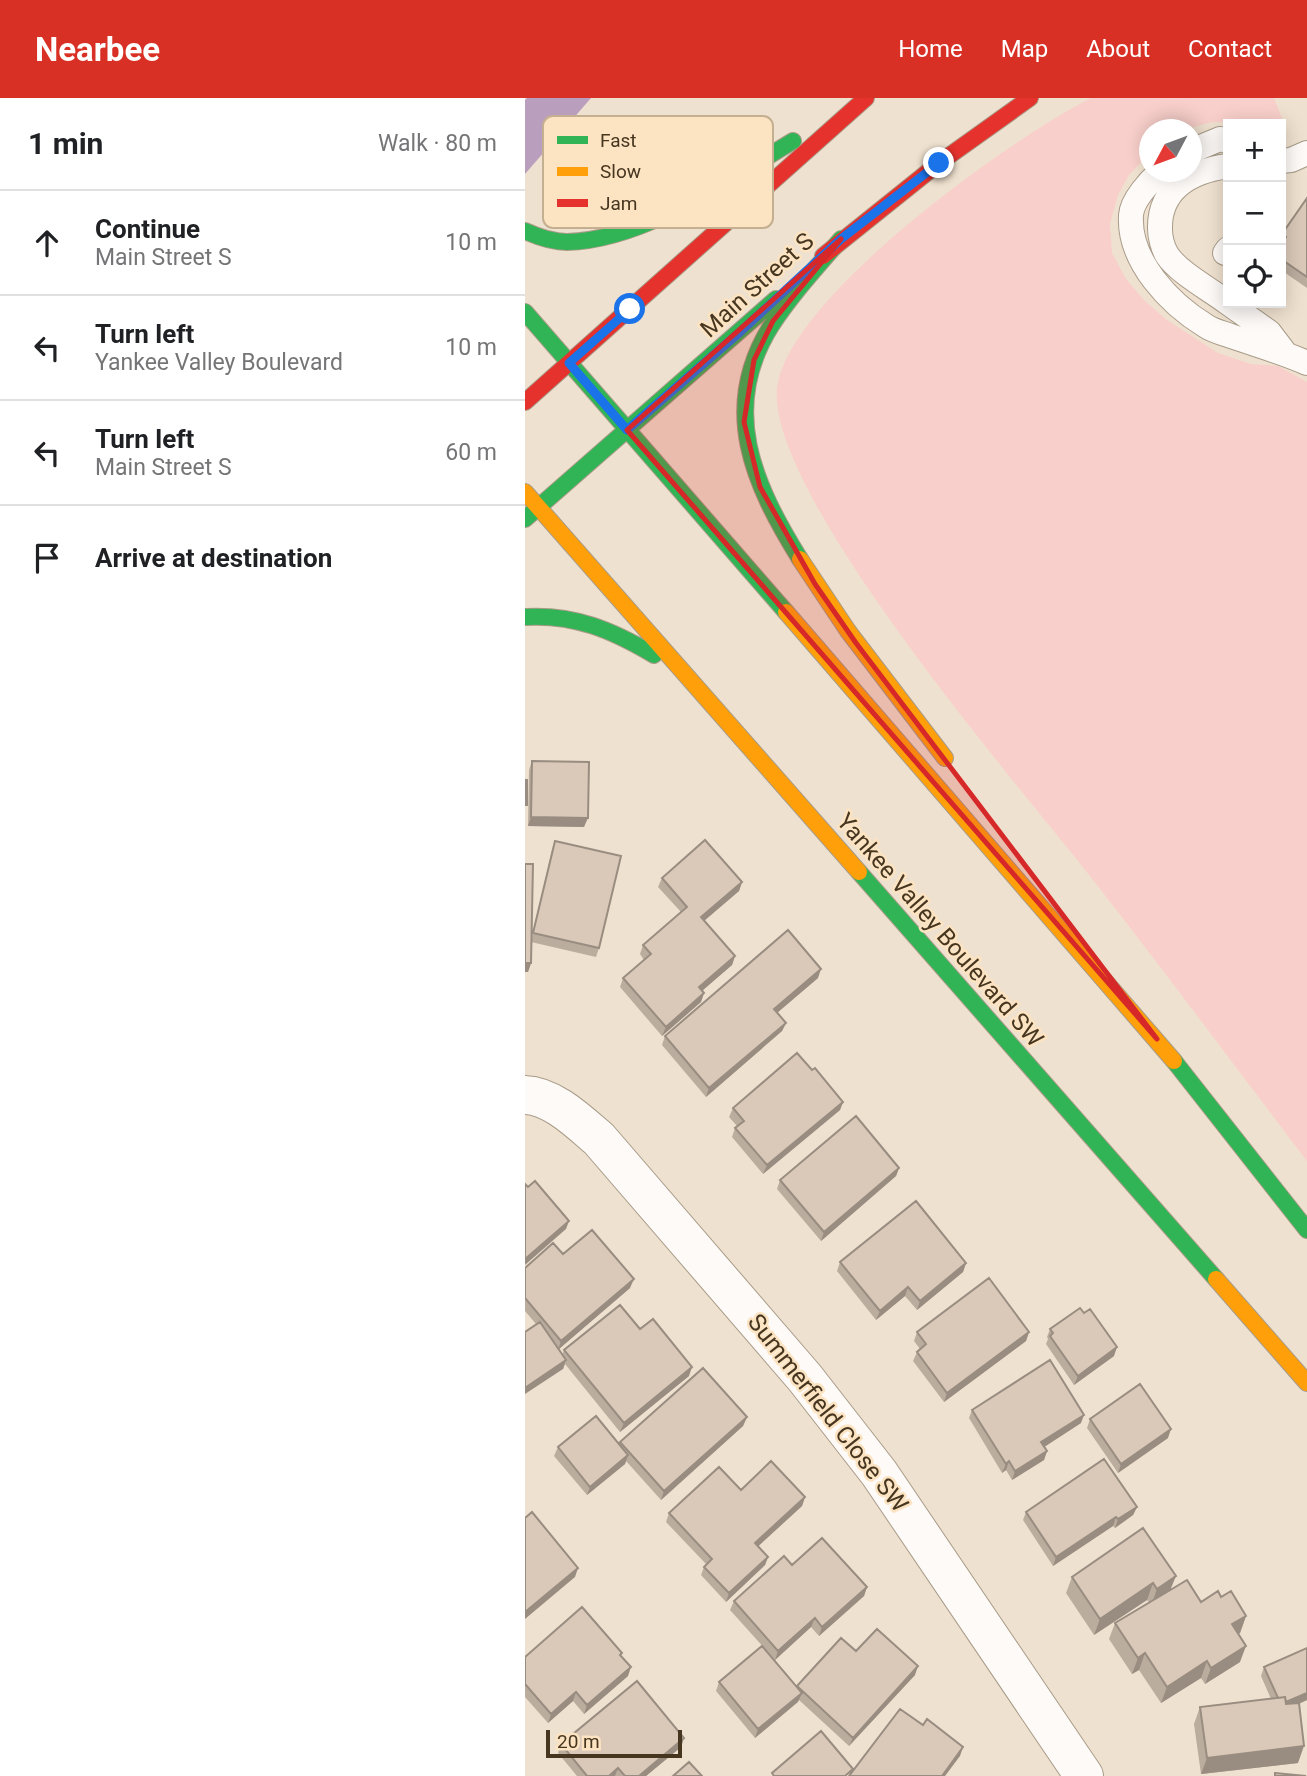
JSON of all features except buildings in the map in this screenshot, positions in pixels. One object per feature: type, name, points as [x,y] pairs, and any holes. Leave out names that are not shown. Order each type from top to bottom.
[{"type":"main road","name":"Main Street S","points":[[525,519],[740,332],[841,239],[939,163],[1030,98]]},
{"type":"main road","points":[[773,153],[865,99]]},
{"type":"main road","points":[[773,181],[865,99]]},
{"type":"main road","points":[[525,231],[564,242],[589,240],[629,228]]},
{"type":"main road","points":[[525,402],[720,228]]},
{"type":"main road","points":[[841,239],[773,321],[754,360],[744,422],[750,455],[760,487],[815,584],[955,771]]},
{"type":"main road","points":[[525,312],[1157,1040]]},
{"type":"main road","name":"Yankee Valley Boulevard SW","points":[[525,492],[1307,1382]]},
{"type":"main road","points":[[525,617],[555,615],[618,632],[683,673]]},
{"type":"main road","points":[[1027,866],[1157,1040],[1307,1230]]},
{"type":"street","name":"Summerfield Close SW","points":[[525,1094],[533,1095],[568,1113],[599,1139],[805,1378],[879,1472],[1084,1776]]},
{"type":"lane","points":[[1202,147],[1223,140]]},
{"type":"lane","points":[[1223,167],[1190,176],[1173,189],[1163,204],[1159,219],[1160,236],[1167,255],[1223,299]]},
{"type":"lane","points":[[1149,182],[1131,214],[1137,253],[1159,287],[1208,328],[1296,358]]},
{"type":"lane","points":[[1235,308],[1269,332],[1296,358]]},
{"type":"highlighted area","points":[[841,239],[773,321],[754,360],[744,422],[760,487],[815,584],[856,643],[1157,1039],[627,430]]},
{"type":"shaded area","points":[[591,98],[575,116],[543,116],[543,153],[525,174],[525,100]]},
{"type":"shaded area","points":[[1091,98],[1274,98],[1282,119],[1223,119],[1223,122],[1202,125],[1202,119],[1139,119],[1139,164],[1129,175],[1118,195],[1110,224],[1112,253],[1126,279],[1144,300],[1167,320],[1218,353],[1251,364],[1278,366],[1307,382],[1307,1161],[1124,919],[960,714],[904,639],[851,563],[809,492],[783,430],[778,382],[794,346],[824,305],[864,263],[911,222],[961,182],[1055,118]]},
{"type":"traffic: fast","points":[[773,153],[793,141]]},
{"type":"traffic: fast","points":[[525,231],[545,239],[567,242],[596,239],[634,228]]},
{"type":"traffic: fast","points":[[800,559],[783,531],[757,475],[745,417],[747,387],[755,357],[771,326],[841,239]]},
{"type":"traffic: fast","points":[[525,519],[776,299]]},
{"type":"traffic: fast","points":[[525,312],[786,612]]},
{"type":"traffic: fast","points":[[525,617],[560,618],[592,625],[654,655]]},
{"type":"traffic: fast","points":[[859,872],[1216,1279]]},
{"type":"traffic: fast","points":[[1174,1061],[1307,1230]]},
{"type":"traffic: slow","points":[[525,492],[859,872]]},
{"type":"traffic: slow","points":[[800,559],[848,631],[945,758]]},
{"type":"traffic: slow","points":[[786,612],[1174,1061]]},
{"type":"traffic: slow","points":[[1216,1279],[1307,1383]]},
{"type":"traffic: jam","points":[[773,181],[866,98]]},
{"type":"traffic: jam","points":[[823,256],[939,163],[1030,98]]},
{"type":"traffic: jam","points":[[525,402],[720,228]]},
{"type":"route","points":[[630,309],[569,363],[627,430],[740,332],[841,239],[939,163]]}]
